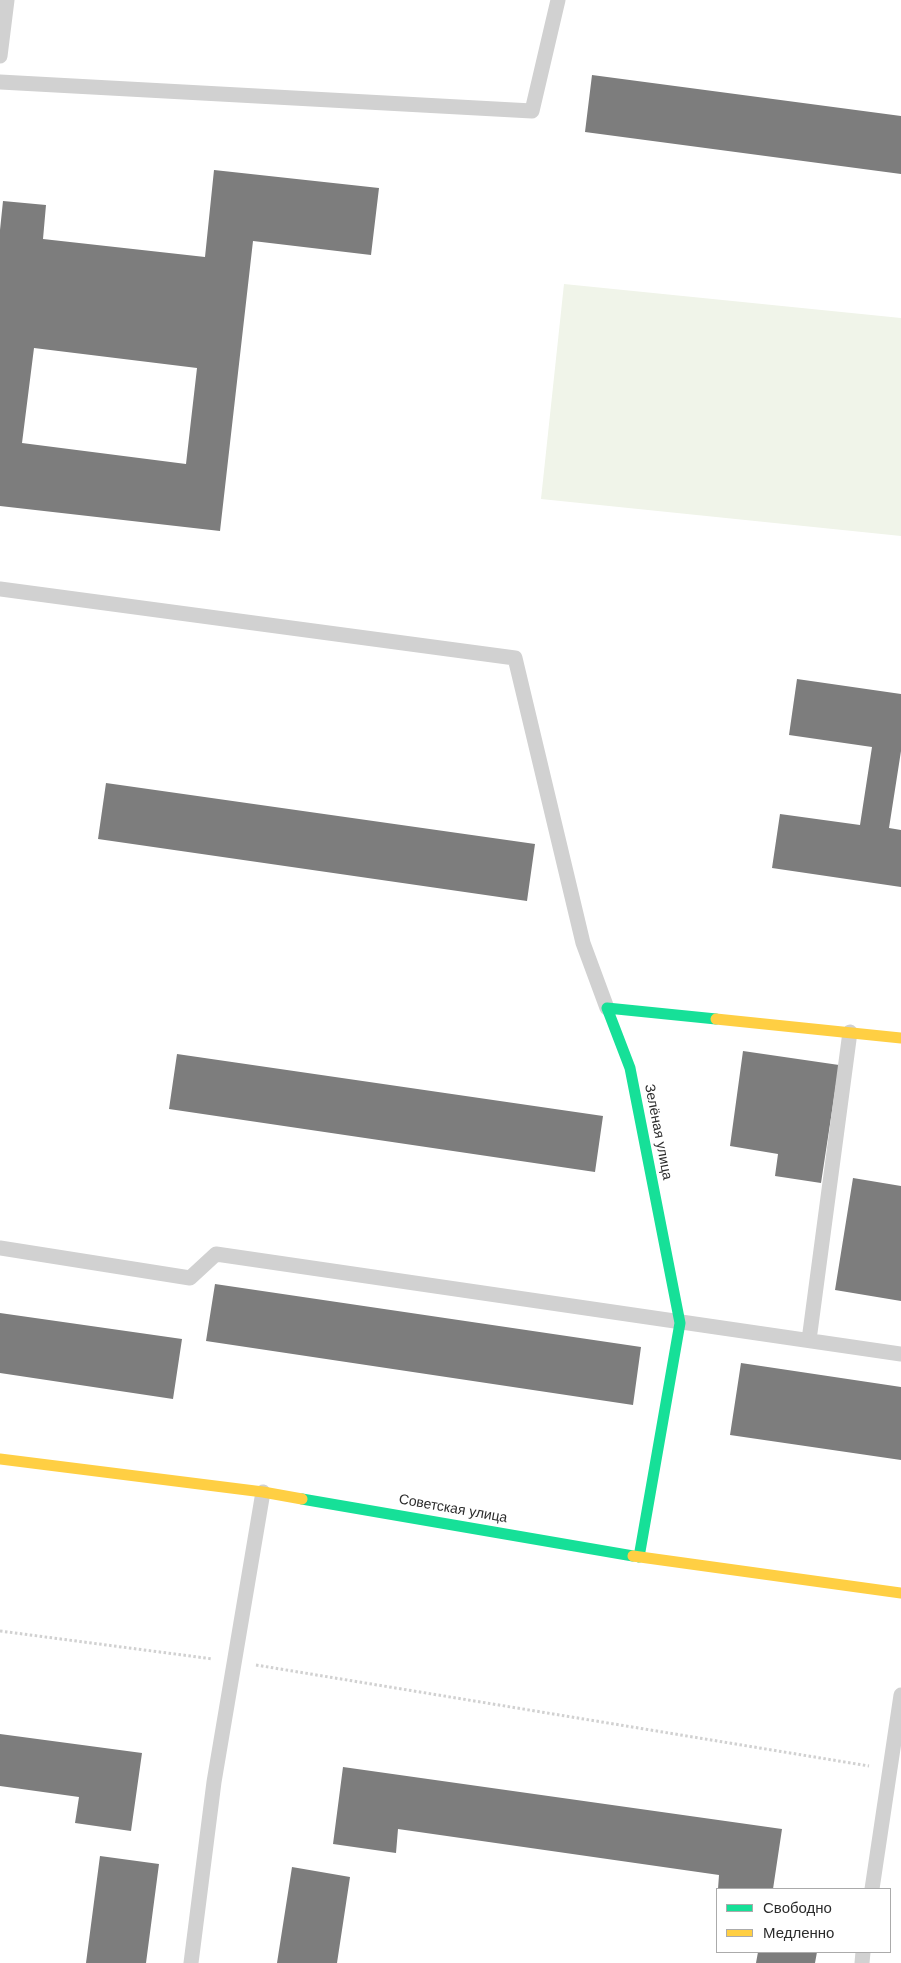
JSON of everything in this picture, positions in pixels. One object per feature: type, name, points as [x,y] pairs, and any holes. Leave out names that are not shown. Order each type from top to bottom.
[{"type":"street","points":[[606,1008],[901,1038]]},
{"type":"street","name":"Зелёная улица","points":[[606,1008],[630,1068],[680,1323],[639,1557]]},
{"type":"street","name":"Советская улица","points":[[0,1459],[263,1492],[639,1557],[901,1593]]},
{"type":"lane","points":[[0,56],[7,0]]},
{"type":"lane","points":[[0,82],[532,111],[558,0]]},
{"type":"lane","points":[[0,589],[515,658],[583,942],[606,1008]]},
{"type":"lane","points":[[809,1340],[850,1032]]},
{"type":"lane","points":[[0,1248],[190,1278],[216,1254],[901,1354]]},
{"type":"lane","points":[[192,1963],[214,1782],[263,1492]]},
{"type":"lane","points":[[872,1888],[901,1695]]},
{"type":"path","points":[[0,1631],[234,1662],[890,1770]]},
{"type":"shaded area","points":[[564,284],[901,318],[901,536],[541,499]]},
{"type":"building","points":[[592,75],[901,116],[901,174],[585,132]]},
{"type":"building","points":[[214,170],[379,188],[371,255],[253,241],[220,531],[0,506],[0,230],[3,201],[46,205],[43,239],[205,257]],"holes":[[[34,348],[197,368],[186,464],[22,443]]]},
{"type":"building","points":[[797,679],[901,694],[901,751],[889,828],[901,830],[901,887],[772,868],[780,814],[860,825],[872,747],[789,735]]},
{"type":"building","points":[[106,783],[535,844],[527,901],[98,839]]},
{"type":"building","points":[[743,1051],[839,1065],[821,1183],[775,1176],[778,1154],[730,1146]]},
{"type":"building","points":[[177,1054],[603,1116],[595,1172],[169,1109]]},
{"type":"building","points":[[853,1178],[901,1186],[901,1301],[835,1290]]},
{"type":"building","points":[[215,1284],[641,1347],[633,1405],[206,1341]]},
{"type":"building","points":[[0,1313],[182,1339],[173,1399],[0,1373]]},
{"type":"building","points":[[741,1363],[901,1387],[901,1460],[730,1435]]},
{"type":"building","points":[[0,1734],[142,1753],[131,1831],[75,1823],[79,1797],[0,1786]]},
{"type":"building","points":[[343,1767],[782,1829],[773,1888],[718,1888],[719,1875],[398,1829],[396,1853],[333,1844]]},
{"type":"building","points":[[100,1856],[159,1864],[146,1963],[86,1963]]},
{"type":"building","points":[[292,1867],[350,1877],[337,1963],[277,1963]]},
{"type":"building","points":[[758,1953],[817,1953],[815,1963],[756,1963]]},
{"type":"traffic: fast","points":[[639,1557],[680,1323],[630,1068],[607,1008],[716,1019]]},
{"type":"traffic: fast","points":[[302,1499],[633,1556]]},
{"type":"traffic: slow","points":[[716,1019],[901,1038]]},
{"type":"traffic: slow","points":[[0,1459],[263,1492],[302,1499]]},
{"type":"traffic: slow","points":[[633,1556],[901,1593]]}]
